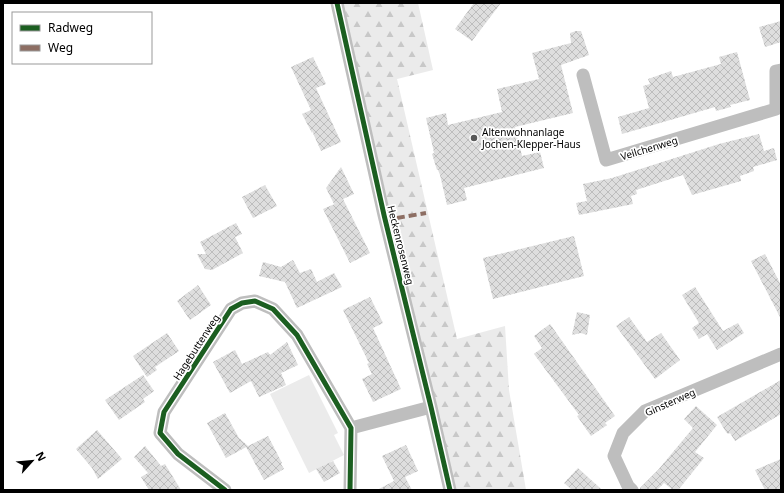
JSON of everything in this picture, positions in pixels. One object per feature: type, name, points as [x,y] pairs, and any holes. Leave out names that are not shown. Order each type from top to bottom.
[{"type":"street","name":"Heckenrosenweg","points":[[337,3],[384,215],[450,490]]},
{"type":"street","name":"Veilchenweg","points":[[583,75],[606,160],[779,108],[776,71],[781,70]]},
{"type":"street","name":"Hagebuttenweg","points":[[225,490],[178,454],[160,434],[164,412],[231,309],[242,303],[255,301],[273,309],[297,335],[351,428]]},
{"type":"street","name":"Ginsterweg","points":[[632,490],[628,486],[614,456],[623,433],[645,411],[781,354]]},
{"type":"street","points":[[350,490],[351,428],[431,407]]},
{"type":"green space","points":[[343,3],[418,3],[433,70],[397,79],[457,339],[505,326],[509,390],[526,490],[455,490]]},
{"type":"green space","points":[[309,375],[338,433],[334,435],[344,455],[309,473],[270,394]]},
{"type":"building","points":[[474,3],[501,3],[472,41],[455,29]]},
{"type":"building","points":[[781,21],[781,42],[765,47],[759,27]]},
{"type":"building","name":"Altenwohnanlage Jochen-Klepper-Haus","points":[[581,31],[589,55],[561,65],[573,113],[515,127],[522,156],[540,152],[544,168],[464,188],[467,200],[447,205],[440,175],[432,154],[434,153],[426,118],[446,113],[448,125],[502,112],[497,89],[539,79],[532,53],[571,43],[570,33]]},
{"type":"building","points":[[737,52],[750,100],[730,105],[731,107],[716,111],[715,107],[622,134],[618,117],[649,108],[643,86],[650,84],[648,79],[671,71],[673,77],[721,64],[719,57]]},
{"type":"building","points":[[313,57],[326,84],[316,88],[341,142],[321,151],[302,114],[311,110],[291,67]]},
{"type":"building","points":[[759,134],[764,151],[774,148],[777,160],[753,167],[754,171],[740,176],[741,181],[692,195],[683,175],[636,190],[637,194],[631,196],[633,204],[579,215],[576,203],[587,201],[583,184],[612,178],[719,144]]},
{"type":"building","points":[[341,167],[354,194],[343,199],[370,253],[350,263],[323,209],[337,203],[334,204],[326,188]]},
{"type":"building","points":[[265,185],[277,206],[253,218],[242,197]]},
{"type":"building","points":[[236,223],[242,234],[235,237],[243,253],[212,270],[205,269],[197,254],[206,254],[200,242]]},
{"type":"building","points":[[574,236],[584,276],[493,299],[483,258]]},
{"type":"building","points":[[765,254],[781,285],[781,319],[751,261]]},
{"type":"building","points":[[293,260],[300,273],[311,269],[317,282],[334,273],[342,287],[297,308],[285,282],[259,276],[263,262],[281,267]]},
{"type":"building","points":[[198,285],[211,305],[190,320],[177,301]]},
{"type":"building","points":[[695,287],[723,331],[738,323],[744,333],[717,350],[707,334],[699,339],[692,328],[699,323],[682,295]]},
{"type":"building","points":[[370,297],[383,323],[373,328],[401,389],[373,402],[362,379],[372,374],[367,364],[369,363],[343,310]]},
{"type":"building","points":[[577,312],[590,315],[587,335],[581,333],[572,335]]},
{"type":"building","points":[[629,317],[647,342],[661,333],[680,360],[655,379],[616,326]]},
{"type":"building","points":[[550,324],[615,416],[605,423],[607,425],[591,436],[577,416],[579,415],[534,354],[542,348],[534,336]]},
{"type":"building","points":[[167,333],[179,351],[155,367],[157,370],[147,377],[133,356]]},
{"type":"building","points":[[287,342],[298,365],[281,373],[286,385],[259,397],[251,381],[230,393],[213,362],[235,350],[242,364],[268,352],[270,355]]},
{"type":"building","points":[[143,375],[154,391],[143,399],[145,402],[119,420],[105,400]]},
{"type":"building","points":[[781,380],[781,414],[735,441],[730,433],[728,434],[726,432],[717,417]]},
{"type":"building","points":[[696,406],[717,425],[695,452],[704,458],[679,489],[673,490],[664,483],[657,490],[640,490],[640,488],[658,470],[693,428],[684,419]]},
{"type":"building","points":[[225,413],[239,438],[248,446],[226,458],[207,423]]},
{"type":"building","points":[[97,430],[122,459],[98,479],[92,468],[76,449]]},
{"type":"building","points":[[268,436],[284,469],[264,480],[246,447]]},
{"type":"building","points":[[406,445],[418,471],[405,477],[412,490],[377,490],[394,481],[382,456]]},
{"type":"building","points":[[145,446],[161,466],[165,464],[181,490],[149,490],[141,477],[148,473],[134,457]]},
{"type":"building","points":[[781,459],[781,490],[765,490],[755,470]]},
{"type":"building","points":[[333,461],[340,473],[324,482],[316,469]]},
{"type":"building","points":[[578,468],[602,490],[572,490],[564,483]]},
{"type":"marked path","points":[[385,220],[426,213]]},
{"type":"cycle path","points":[[337,3],[384,215],[450,490]]},
{"type":"cycle path","points":[[225,490],[178,454],[160,433],[164,412],[231,309],[242,303],[255,301],[273,309],[297,335],[351,428],[350,490]]},
{"type":"place","name":"Altenwohnanlage Jochen-Klepper-Haus","points":[[474,138]]}]
